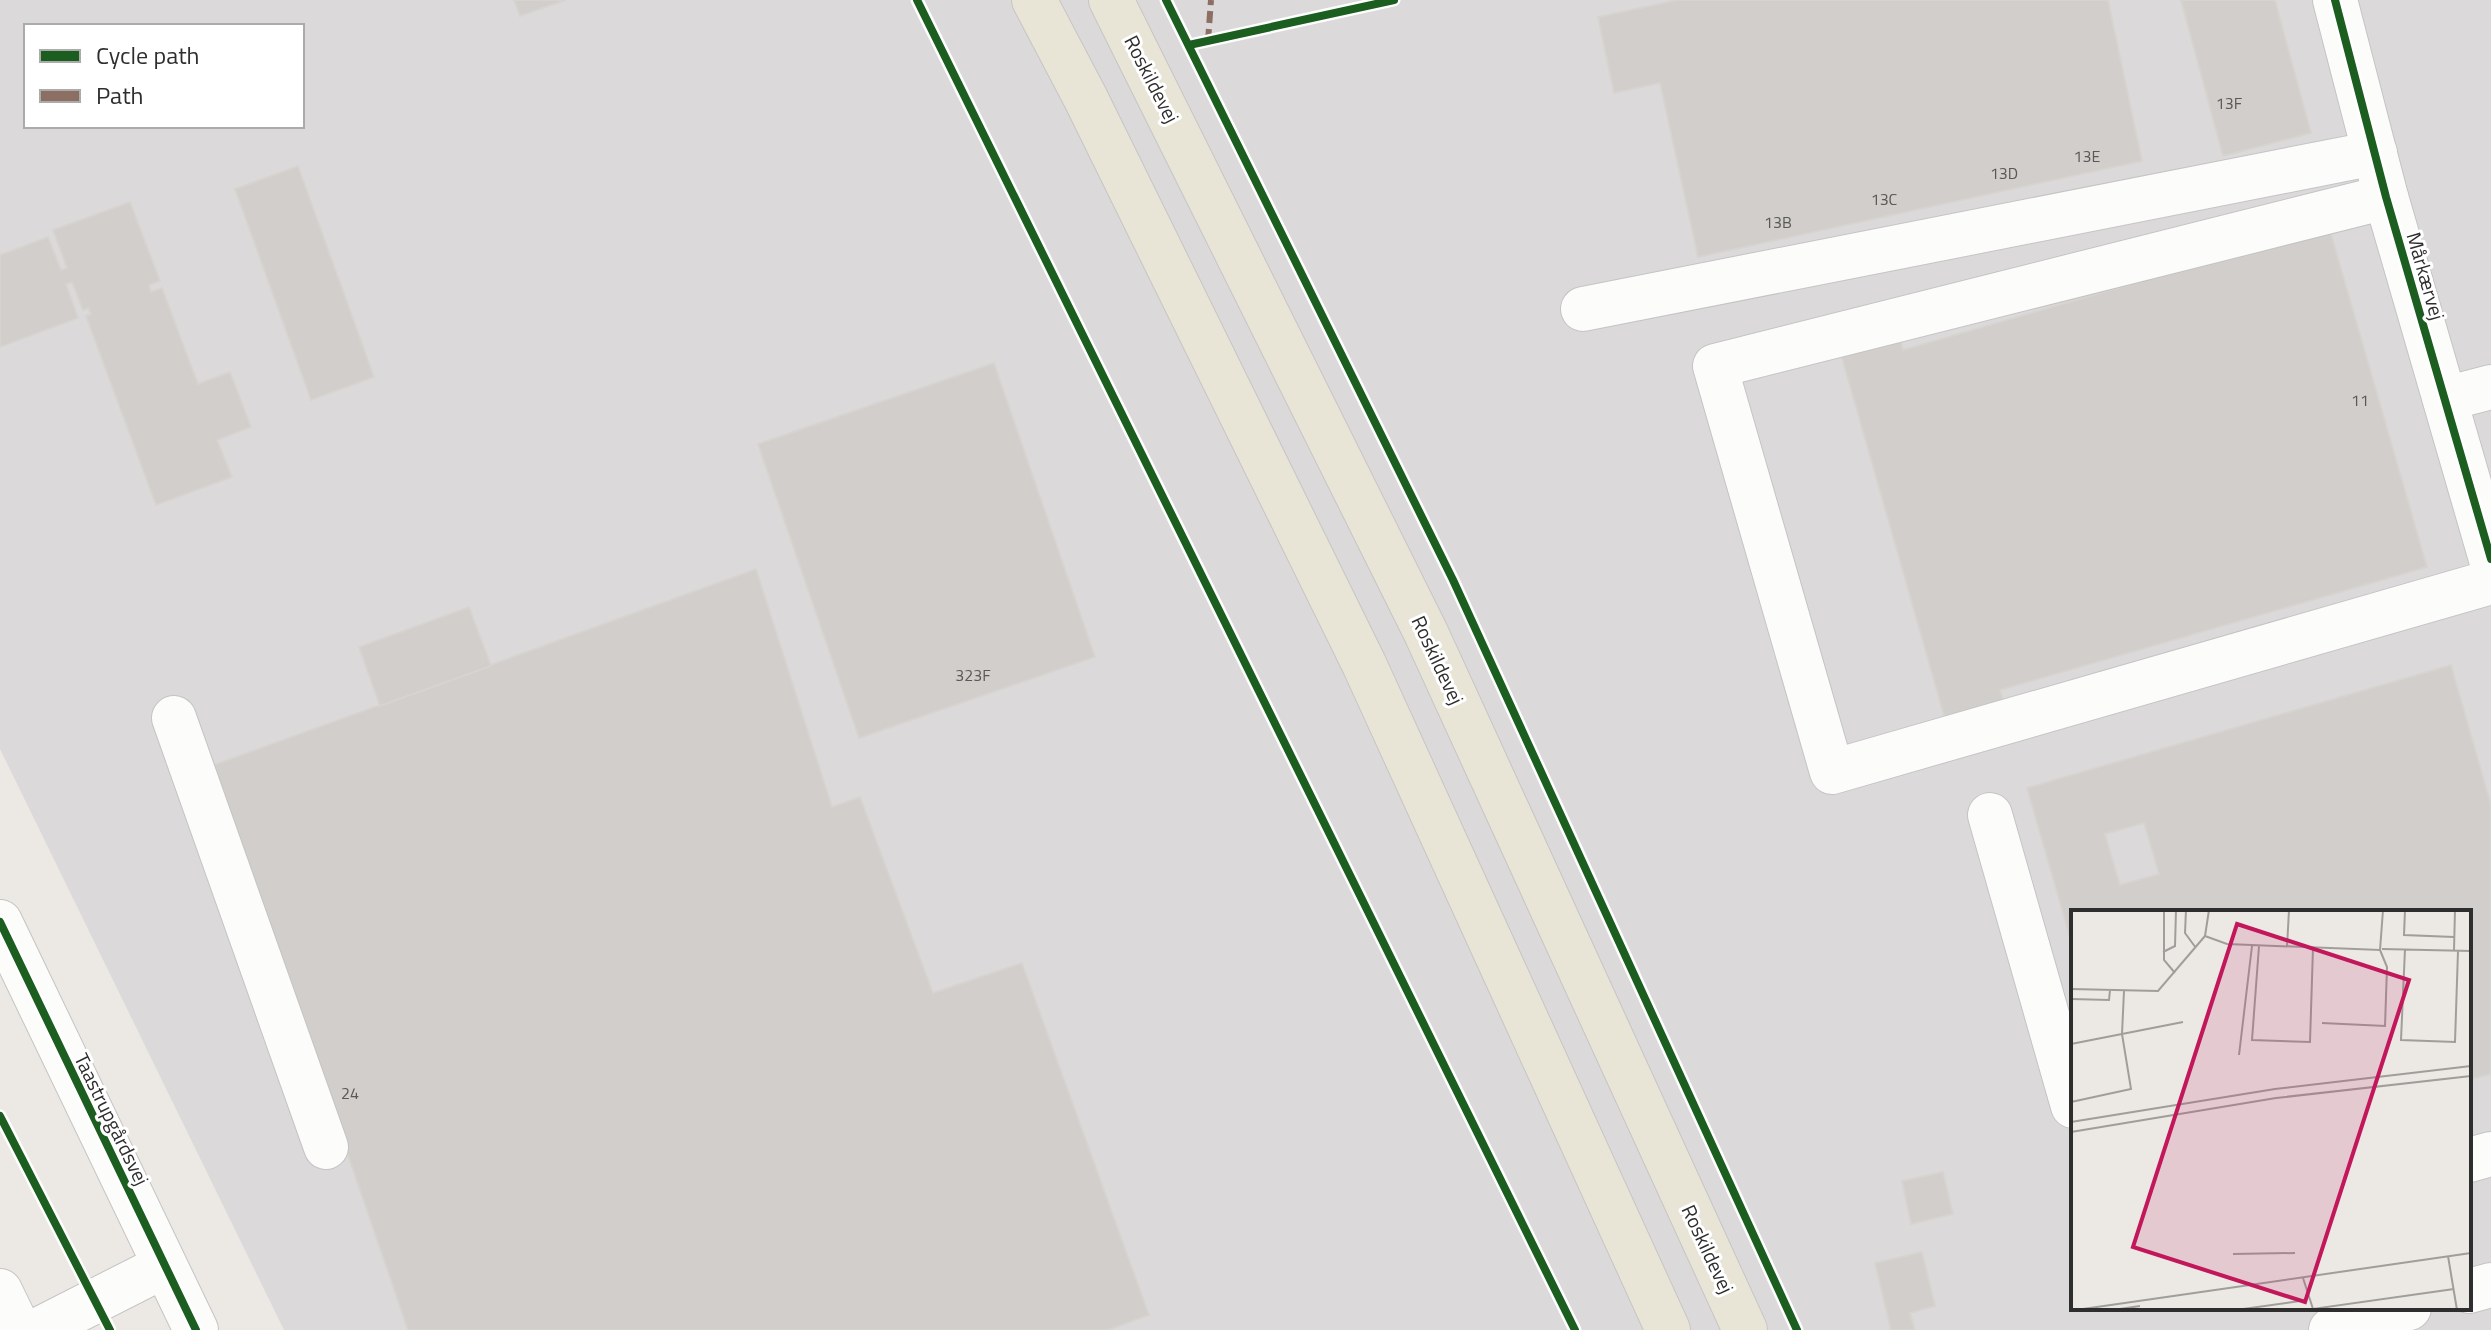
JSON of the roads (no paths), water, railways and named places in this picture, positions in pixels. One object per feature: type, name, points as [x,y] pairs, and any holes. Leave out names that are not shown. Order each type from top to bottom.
[{"type":"main road","points":[[1034,0],[1085,97],[1364,664],[1668,1330]]},
{"type":"main road","name":"Roskildevej","points":[[1111,0],[1426,633],[1745,1330]]},
{"type":"street","name":"Mårkærvej","points":[[2335,0],[2386,197],[2491,559]]},
{"type":"street","points":[[1583,309],[2375,153]]},
{"type":"street","points":[[2386,197],[1715,366],[1832,772],[2491,582]]},
{"type":"street","points":[[2445,399],[2491,387]]},
{"type":"street","points":[[174,718],[326,1147]]},
{"type":"street","points":[[1990,815],[2071,1099]]},
{"type":"street","name":"Taastrupgårdsvej","points":[[0,922],[155,1270],[174,1330]]},
{"type":"street","name":"Taastrupgårdsvej","points":[[0,991],[86,1165],[196,1330]]},
{"type":"street","points":[[2471,1159],[2491,1154]]},
{"type":"street","points":[[38,1330],[155,1270]]},
{"type":"street","points":[[2471,1290],[2491,1285]]},
{"type":"street","points":[[0,1291],[19,1330]]},
{"type":"street","points":[[2331,1330],[2402,1310]]}]
